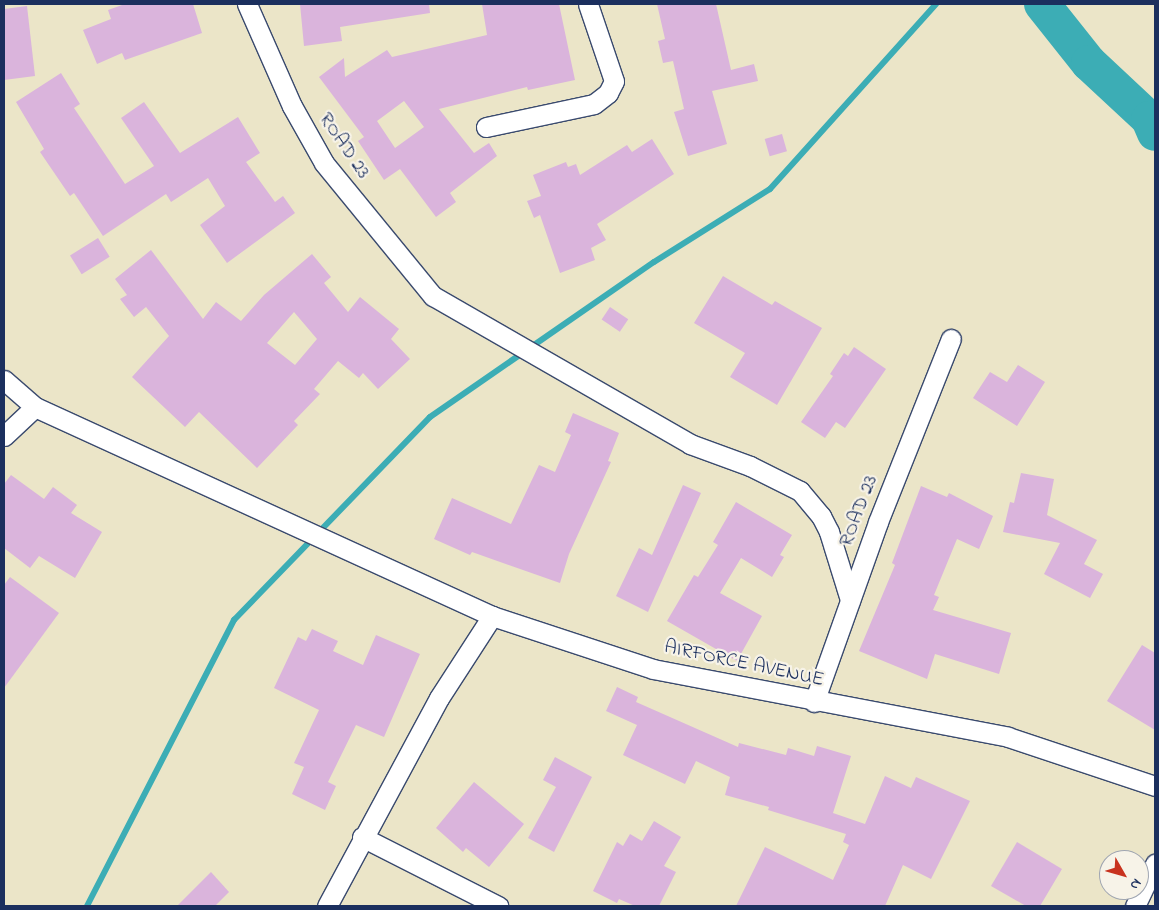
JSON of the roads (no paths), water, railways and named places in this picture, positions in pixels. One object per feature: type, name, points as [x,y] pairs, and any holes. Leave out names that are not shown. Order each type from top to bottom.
[{"type":"street","name":"ROAD 23","points":[[247,4],[292,106],[324,163],[433,296],[690,444],[750,466],[800,491],[822,516],[829,532],[850,600]]},
{"type":"street","points":[[486,127],[594,104],[608,93],[614,81],[588,4]]},
{"type":"street","name":"ROAD 23","points":[[814,702],[850,600],[951,338]]},
{"type":"street","name":"AIRFORCE AVENUE","points":[[4,380],[35,407],[335,547],[492,616],[653,669],[814,702],[1008,737],[1155,786]]},
{"type":"street","points":[[4,436],[35,407]]},
{"type":"street","points":[[327,906],[362,837],[439,698],[492,616]]},
{"type":"street","points":[[362,837],[498,906]]},
{"type":"street","points":[[1135,906],[1155,864]]},
{"type":"waterway","points":[[87,906],[234,620],[430,417],[654,262],[770,189],[936,4]]},
{"type":"waterway","points":[[1042,4],[1089,63],[1149,119],[1155,133]]}]
